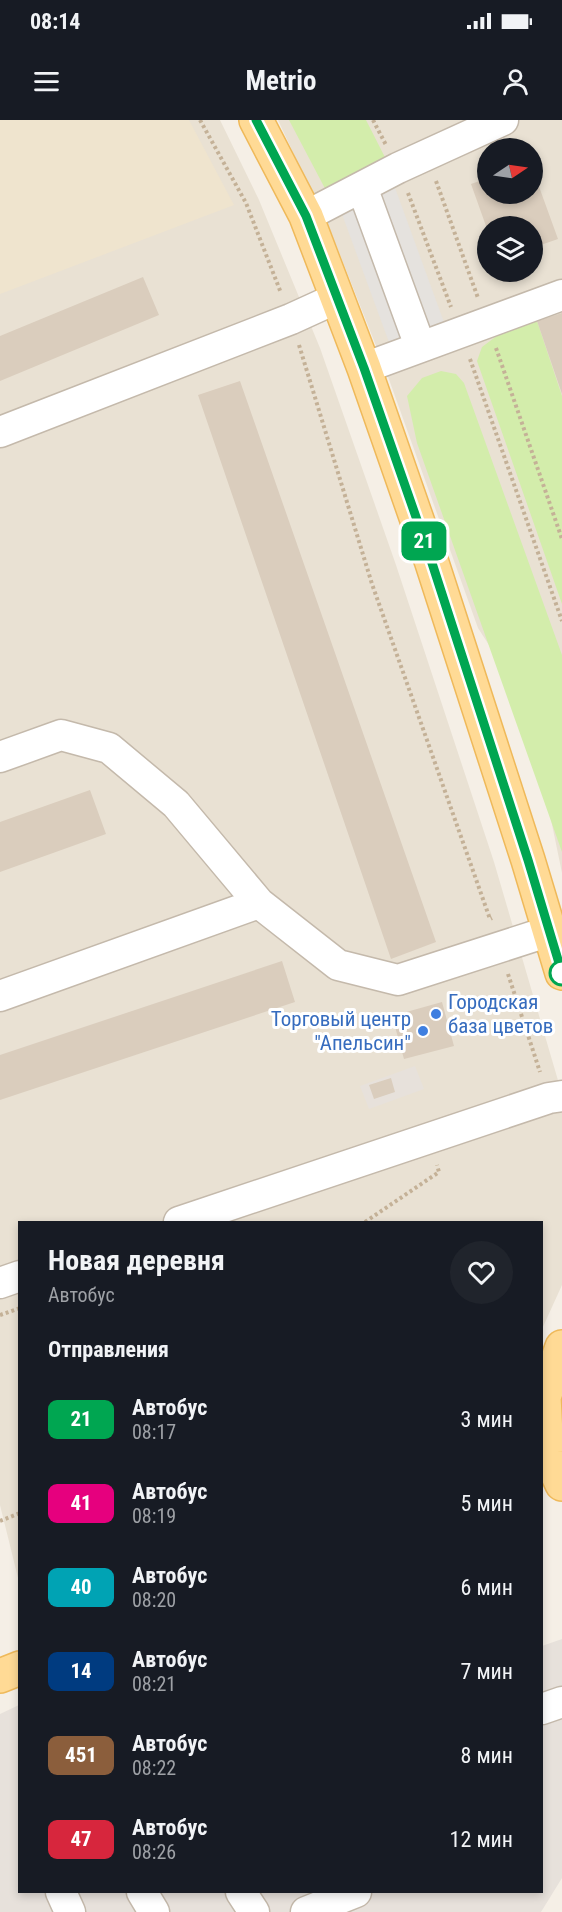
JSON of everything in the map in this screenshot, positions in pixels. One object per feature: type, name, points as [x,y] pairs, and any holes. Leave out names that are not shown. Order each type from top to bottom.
[{"type":"main road","points":[[256,120],[306,216],[364,368],[431,560],[557,948]]},
{"type":"main road","points":[[562,1347],[544,1397],[544,1453],[562,1484]]},
{"type":"main road","points":[[0,1676],[18,1669]]},
{"type":"street","points":[[306,216],[398,168],[504,120]]},
{"type":"street","points":[[362,187],[420,346]]},
{"type":"street","points":[[364,368],[562,295]]},
{"type":"street","points":[[0,432],[291,319],[337,298]]},
{"type":"street","points":[[0,756],[61,735],[109,748],[176,804],[259,903],[338,965],[398,980],[499,948],[557,948]]},
{"type":"street","points":[[0,996],[259,903]]},
{"type":"street","points":[[182,1221],[556,1097]]},
{"type":"street","points":[[0,1283],[18,1277]]},
{"type":"street","points":[[543,1709],[562,1701]]},
{"type":"street","points":[[61,1893],[70,1912]]},
{"type":"street","points":[[143,1893],[154,1912]]},
{"type":"street","points":[[242,1893],[254,1912]]},
{"type":"street","points":[[306,1912],[354,1893]]},
{"type":"path","points":[[200,120],[246,203],[291,319],[372,584],[499,948],[556,1097]]},
{"type":"path","points":[[374,120],[473,326],[562,539]]},
{"type":"path","points":[[427,155],[473,326],[562,621]]},
{"type":"path","points":[[490,919],[498,917]]},
{"type":"path","points":[[366,1221],[440,1172],[431,1138]]},
{"type":"path","points":[[0,1521],[18,1514]]},
{"type":"shaded area","points":[[0,120],[220,120],[259,200],[320,348],[396,565],[494,862],[562,1094],[562,1285],[543,1327],[543,1221],[18,1221],[18,1578],[0,1505]]},
{"type":"shaded area","points":[[0,120],[189,120],[234,205],[0,294]]},
{"type":"shaded area","points":[[278,120],[562,120],[562,873],[541,771],[509,676],[478,628],[386,371],[337,247]]},
{"type":"shaded area","points":[[394,185],[445,325],[390,345],[339,206]]},
{"type":"shaded area","points":[[415,1066],[424,1089],[369,1109],[360,1086]]},
{"type":"shaded area","points":[[562,1639],[562,1878],[541,1912],[0,1912],[0,1714],[18,1705],[18,1893],[543,1893],[543,1646]]},
{"type":"green space","points":[[289,120],[366,120],[394,175],[330,198]]},
{"type":"green space","points":[[537,321],[562,396],[562,604],[477,361],[482,347],[498,335]]},
{"type":"green space","points":[[441,371],[456,374],[464,383],[562,655],[562,852],[417,443],[407,396],[422,378]]},
{"type":"building","points":[[477,182],[477,201],[471,184]]},
{"type":"building","points":[[543,198],[558,239],[543,244],[543,216],[482,216],[478,204],[543,204]]},
{"type":"building","points":[[143,277],[159,315],[0,381],[0,336]]},
{"type":"building","points":[[562,313],[562,394],[537,321]]},
{"type":"building","points":[[240,381],[436,942],[391,959],[198,395]]},
{"type":"building","points":[[90,790],[106,834],[0,872],[0,822]]},
{"type":"building","points":[[282,961],[295,1002],[0,1100],[0,1055]]},
{"type":"building","name":"Торговый центр \"Апельсин\"","points":[[442,1002],[454,1046],[404,1059],[392,1016]]},
{"type":"building","points":[[391,1078],[395,1092],[374,1099],[369,1085]]},
{"type":"bus line","name":"21","points":[[256,120],[306,216],[364,368],[431,560],[562,973]]},
{"type":"place","name":"Городская база цветов","points":[[436,1014]]},
{"type":"place","name":"Торговый центр \"Апельсин\"","points":[[423,1031]]}]
